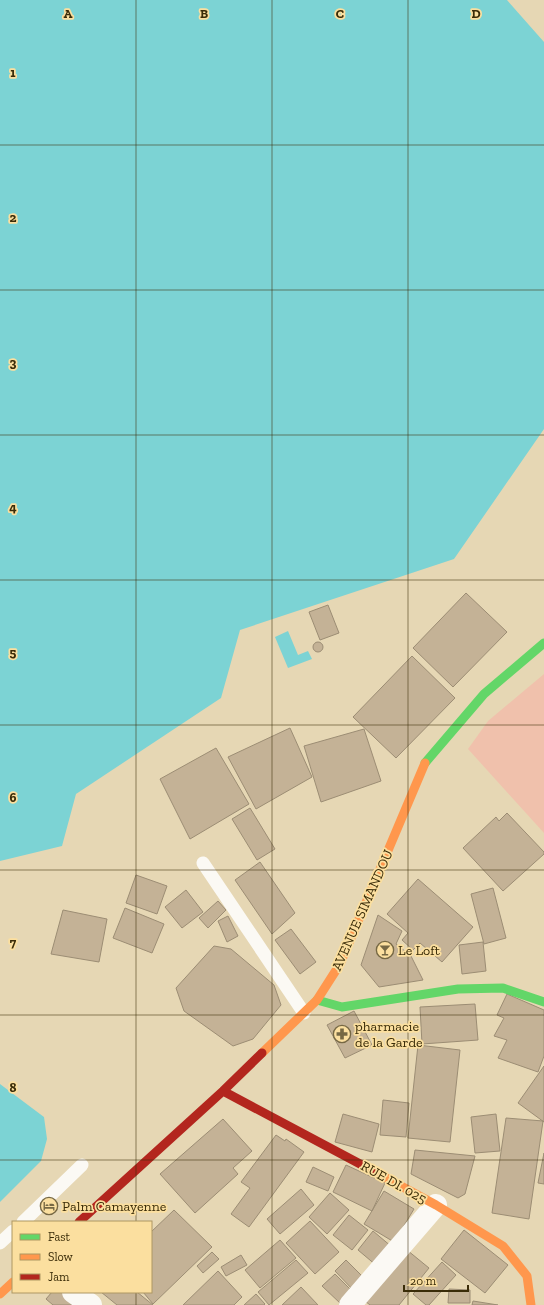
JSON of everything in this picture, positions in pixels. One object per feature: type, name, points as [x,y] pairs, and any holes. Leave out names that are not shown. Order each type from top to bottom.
[{"type":"main road","name":"AVENUE SIMANDOU","points":[[80,1221],[223,1091],[317,1000],[340,964],[425,763],[484,694],[544,643]]},
{"type":"main road","points":[[317,1000],[342,1007],[458,989],[503,988],[544,1002]]},
{"type":"main road","name":"RUE DI. 025","points":[[223,1091],[436,1205],[503,1246],[527,1276],[531,1305]]},
{"type":"main road","points":[[0,1294],[12,1283]]},
{"type":"street","points":[[350,1305],[436,1205]]},
{"type":"street","points":[[74,1293],[91,1305]]},
{"type":"lane","points":[[203,863],[304,1013]]},
{"type":"lane","points":[[24,1221],[82,1165]]},
{"type":"lane","points":[[0,1244],[12,1232]]},
{"type":"shaded area","points":[[544,674],[544,833],[468,749],[488,721]]},
{"type":"water","points":[[0,0],[507,0],[544,42],[544,429],[454,559],[240,630],[221,698],[76,794],[62,846],[0,861]]},
{"type":"water","points":[[288,631],[298,655],[308,651],[312,659],[288,668],[275,637]]},
{"type":"water","points":[[0,1084],[44,1117],[47,1139],[41,1161],[0,1202]]},
{"type":"building","points":[[466,593],[507,632],[453,687],[413,648]]},
{"type":"building","points":[[328,605],[339,633],[320,640],[309,612]]},
{"type":"building","points":[[318,642],[323,647],[318,652],[313,647]]},
{"type":"building","points":[[412,656],[455,698],[396,758],[353,717]]},
{"type":"building","points":[[290,728],[312,777],[256,809],[228,757]]},
{"type":"building","points":[[364,729],[381,781],[321,802],[304,746]]},
{"type":"building","points":[[216,748],[249,804],[190,839],[160,779]]},
{"type":"building","points":[[250,808],[275,849],[257,860],[232,819]]},
{"type":"building","points":[[507,813],[544,852],[544,854],[503,891],[463,848],[496,817],[499,821]]},
{"type":"building","points":[[260,862],[295,913],[272,934],[235,880]]},
{"type":"building","points":[[136,875],[167,886],[157,914],[126,903]]},
{"type":"building","points":[[418,879],[473,927],[442,962],[420,943],[413,950],[402,940],[408,933],[387,914]]},
{"type":"building","points":[[493,888],[506,938],[484,944],[471,894]]},
{"type":"building","points":[[186,890],[203,912],[182,928],[165,907]]},
{"type":"building","points":[[218,901],[226,910],[208,928],[199,918]]},
{"type":"building","points":[[125,908],[164,924],[152,953],[113,938]]},
{"type":"building","points":[[63,910],[107,919],[99,962],[51,954]]},
{"type":"building","name":"Le Loft","points":[[378,915],[402,931],[396,944],[411,956],[423,980],[379,987],[361,965]]},
{"type":"building","points":[[228,916],[238,936],[227,942],[218,921]]},
{"type":"building","points":[[291,929],[316,962],[300,974],[275,940]]},
{"type":"building","points":[[483,942],[486,971],[462,974],[459,945]]},
{"type":"building","points":[[214,946],[231,949],[274,985],[281,1005],[253,1039],[233,1046],[184,1011],[176,988]]},
{"type":"building","points":[[507,994],[544,1010],[544,1056],[538,1072],[498,1058],[507,1040],[494,1036],[504,1018],[497,1015]]},
{"type":"building","points":[[475,1004],[478,1040],[422,1044],[420,1007]]},
{"type":"building","points":[[354,1011],[372,1045],[345,1058],[327,1025]]},
{"type":"building","points":[[418,1045],[460,1050],[450,1142],[408,1138]]},
{"type":"building","points":[[544,1066],[544,1122],[518,1103]]},
{"type":"building","points":[[383,1100],[409,1103],[406,1137],[380,1135]]},
{"type":"building","points":[[343,1114],[379,1124],[372,1152],[335,1142]]},
{"type":"building","points":[[496,1114],[500,1151],[475,1153],[471,1117]]},
{"type":"building","points":[[506,1118],[543,1121],[529,1219],[492,1213]]},
{"type":"building","points":[[223,1119],[252,1151],[233,1168],[238,1174],[195,1213],[160,1174]]},
{"type":"building","points":[[276,1135],[285,1141],[286,1139],[304,1152],[249,1227],[231,1214],[250,1188],[241,1182]]},
{"type":"building","points":[[415,1150],[475,1156],[465,1194],[458,1198],[411,1174]]},
{"type":"building","points":[[544,1153],[544,1184],[538,1183]]},
{"type":"building","points":[[346,1165],[385,1183],[372,1211],[333,1192]]},
{"type":"building","points":[[313,1167],[334,1177],[328,1191],[306,1182]]},
{"type":"building","points":[[301,1189],[314,1205],[280,1234],[267,1219]]},
{"type":"building","points":[[384,1191],[414,1209],[394,1242],[364,1224]]},
{"type":"building","points":[[330,1193],[349,1210],[327,1234],[309,1217]]},
{"type":"building","points":[[174,1210],[212,1247],[153,1304],[144,1293],[152,1293],[152,1231]]},
{"type":"building","points":[[349,1215],[368,1230],[352,1250],[333,1235]]},
{"type":"building","points":[[310,1221],[339,1252],[315,1274],[286,1243]]},
{"type":"building","points":[[464,1230],[508,1265],[485,1293],[441,1259]]},
{"type":"building","points":[[373,1231],[392,1247],[377,1266],[358,1250]]},
{"type":"building","points":[[280,1240],[296,1258],[260,1288],[245,1270]]},
{"type":"building","points":[[407,1250],[429,1268],[399,1305],[370,1305],[365,1301]]},
{"type":"building","points":[[212,1252],[219,1259],[203,1273],[197,1266]]},
{"type":"building","points":[[241,1255],[247,1265],[226,1276],[221,1267]]},
{"type":"building","points":[[296,1260],[308,1273],[269,1305],[258,1292]]},
{"type":"building","points":[[346,1260],[365,1279],[353,1290],[335,1271]]},
{"type":"building","points":[[442,1262],[456,1275],[429,1305],[426,1305],[413,1294]]},
{"type":"building","points":[[218,1271],[242,1297],[234,1305],[183,1305]]},
{"type":"building","points":[[335,1274],[353,1292],[341,1304],[322,1286]]},
{"type":"building","points":[[301,1287],[318,1305],[282,1305]]},
{"type":"building","points":[[449,1289],[470,1290],[470,1303],[448,1303]]},
{"type":"building","points":[[51,1293],[62,1293],[76,1305],[53,1305],[46,1299]]},
{"type":"building","points":[[102,1293],[138,1293],[153,1305],[117,1305]]},
{"type":"building","points":[[256,1294],[265,1304],[264,1305],[244,1305]]},
{"type":"building","points":[[473,1301],[498,1305],[472,1305]]},
{"type":"traffic: fast","points":[[425,763],[484,694],[544,643]]},
{"type":"traffic: fast","points":[[317,1000],[342,1007],[458,989],[503,988],[544,1002]]},
{"type":"traffic: slow","points":[[262,1053],[317,1000],[340,964],[425,763]]},
{"type":"traffic: slow","points":[[377,1173],[436,1205],[503,1246],[527,1276],[531,1305]]},
{"type":"traffic: slow","points":[[0,1294],[12,1283]]},
{"type":"traffic: jam","points":[[80,1221],[223,1091],[262,1053]]},
{"type":"traffic: jam","points":[[223,1091],[377,1173]]},
{"type":"place","name":"Le Loft","points":[[385,950]]},
{"type":"place","name":"pharmacie de la Garde","points":[[342,1034]]},
{"type":"place","name":"Palm Camayenne","points":[[49,1206]]}]
